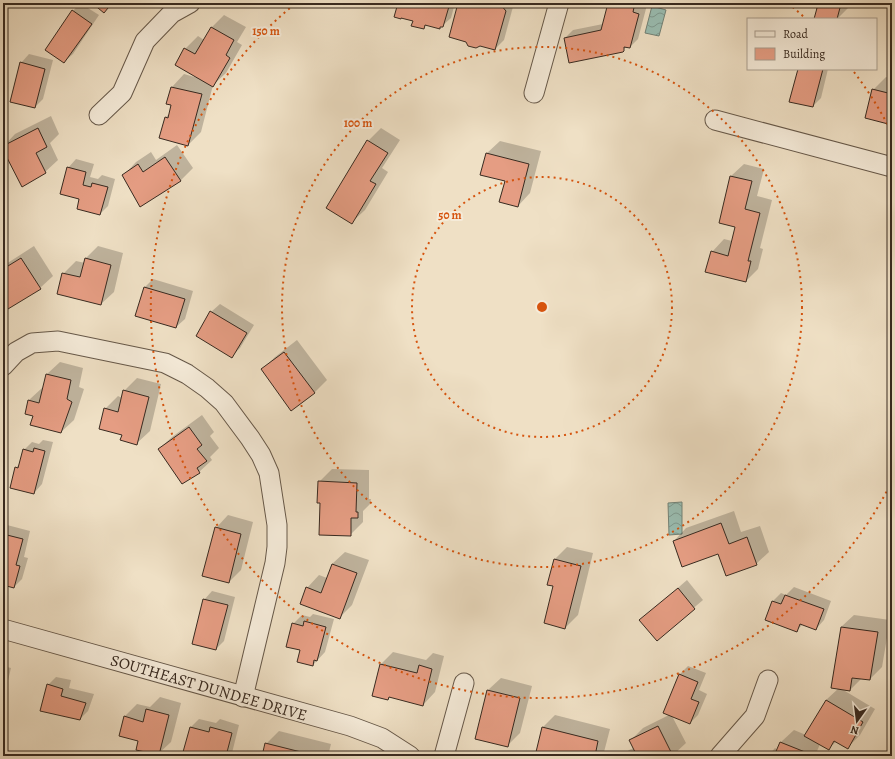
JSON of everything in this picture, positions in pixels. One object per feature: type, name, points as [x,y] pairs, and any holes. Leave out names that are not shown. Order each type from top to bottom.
[{"type":"street","points":[[99,115],[122,93],[145,41],[172,13],[190,3]]},
{"type":"street","points":[[534,93],[559,3]]},
{"type":"street","points":[[715,120],[892,167]]},
{"type":"street","points":[[3,366],[16,352],[32,344],[58,340],[165,363],[187,374],[208,388],[224,403],[250,438],[261,455],[269,473],[276,524],[277,547],[275,564],[243,697]]},
{"type":"street","name":"SOUTHEAST DUNDEE DRIVE","points":[[3,629],[356,728],[382,738],[410,756]]},
{"type":"street","points":[[720,756],[755,716],[768,680]]},
{"type":"street","points":[[444,756],[464,683]]},
{"type":"water","points":[[652,6],[666,10],[659,36],[645,33]]},
{"type":"water","points":[[682,502],[682,534],[669,535],[668,503]]},
{"type":"building","points":[[92,3],[112,3],[104,13]]},
{"type":"building","points":[[398,3],[450,3],[443,27],[440,27],[440,29],[425,25],[424,29],[411,26],[413,21],[394,17]]},
{"type":"building","points":[[458,3],[500,4],[506,11],[495,50],[480,46],[476,48],[468,46],[466,42],[449,37]]},
{"type":"building","points":[[608,3],[635,3],[633,12],[639,14],[630,48],[624,47],[623,52],[569,63],[564,38],[601,30]]},
{"type":"building","points":[[812,3],[841,4],[837,18],[814,18],[817,8],[811,6]]},
{"type":"building","points":[[72,10],[92,24],[64,63],[45,50]]},
{"type":"building","points":[[211,27],[234,40],[226,55],[230,58],[213,87],[175,65],[184,48],[195,54]]},
{"type":"building","points":[[20,62],[45,69],[35,108],[10,102]]},
{"type":"building","points":[[798,70],[823,70],[813,107],[789,102]]},
{"type":"building","points":[[171,87],[202,94],[188,146],[159,138],[165,117],[168,118],[171,105],[166,104]]},
{"type":"building","points":[[872,89],[892,94],[892,125],[865,118]]},
{"type":"building","points":[[38,128],[47,147],[36,153],[46,173],[22,187],[3,150],[3,146]]},
{"type":"building","points":[[367,140],[388,153],[370,181],[376,184],[352,224],[326,208]]},
{"type":"building","points":[[486,153],[529,164],[518,207],[499,202],[505,181],[480,175]]},
{"type":"building","points":[[165,157],[181,181],[140,207],[122,175],[138,164],[143,172]]},
{"type":"building","points":[[67,167],[86,172],[83,185],[91,187],[92,183],[108,187],[100,215],[77,209],[79,199],[60,194]]},
{"type":"building","points":[[730,176],[752,181],[745,209],[760,213],[748,261],[751,261],[746,282],[705,272],[711,251],[728,256],[735,227],[719,223]]},
{"type":"building","points":[[21,258],[41,289],[3,312],[3,269]]},
{"type":"building","points":[[85,258],[111,265],[101,305],[57,294],[62,273],[80,277]]},
{"type":"building","points":[[144,287],[185,299],[176,328],[135,316]]},
{"type":"building","points":[[210,311],[247,333],[232,358],[196,336]]},
{"type":"building","points":[[284,352],[315,393],[291,411],[261,369]]},
{"type":"building","points":[[46,374],[71,380],[67,399],[72,402],[61,433],[30,425],[33,416],[25,414],[28,400],[39,403]]},
{"type":"building","points":[[123,390],[149,397],[137,445],[120,440],[122,435],[99,429],[104,408],[118,412]]},
{"type":"building","points":[[189,427],[202,445],[197,449],[207,461],[197,468],[200,473],[182,484],[158,449]]},
{"type":"building","points":[[34,448],[45,451],[34,494],[10,488],[15,467],[18,468],[23,449],[33,452]]},
{"type":"building","points":[[318,481],[357,483],[356,512],[358,512],[358,518],[351,518],[351,536],[319,535],[320,503],[317,503]]},
{"type":"building","points":[[721,523],[729,544],[747,537],[757,565],[726,576],[718,554],[682,567],[673,541]]},
{"type":"building","points":[[215,527],[241,534],[229,583],[202,576]]},
{"type":"building","points":[[3,534],[23,539],[16,565],[20,566],[14,588],[3,585]]},
{"type":"building","points":[[554,559],[581,566],[565,629],[544,623],[553,586],[547,585]]},
{"type":"building","points":[[332,564],[357,573],[340,619],[300,604],[306,587],[321,593]]},
{"type":"building","points":[[678,588],[695,609],[657,641],[639,620]]},
{"type":"building","points":[[785,595],[824,609],[816,630],[800,624],[797,632],[765,620],[772,601],[781,604]]},
{"type":"building","points":[[203,599],[228,605],[216,650],[192,644]]},
{"type":"building","points":[[304,621],[326,627],[317,661],[314,660],[313,666],[297,662],[300,650],[286,647],[292,623],[303,626]]},
{"type":"building","points":[[841,627],[878,632],[870,680],[852,678],[850,691],[831,688]]},
{"type":"building","points":[[380,664],[417,673],[419,665],[432,669],[423,706],[389,697],[388,700],[372,696]]},
{"type":"building","points":[[679,674],[698,682],[691,699],[699,702],[690,724],[663,713]]},
{"type":"building","points":[[47,684],[63,689],[61,696],[86,703],[80,720],[40,711]]},
{"type":"building","points":[[487,690],[520,698],[508,747],[475,739]]},
{"type":"building","points":[[826,700],[863,722],[848,749],[834,741],[829,750],[804,736]]},
{"type":"building","points":[[146,709],[169,715],[159,755],[136,750],[138,741],[119,736],[124,716],[143,722]]},
{"type":"building","points":[[658,726],[673,756],[628,756],[635,752],[629,740]]},
{"type":"building","points":[[190,727],[209,732],[210,727],[232,733],[226,756],[197,756],[183,752]]},
{"type":"building","points":[[542,727],[598,741],[595,756],[553,756],[536,752]]},
{"type":"building","points":[[780,742],[810,754],[809,756],[774,756]]},
{"type":"building","points":[[265,743],[317,756],[262,756]]}]
